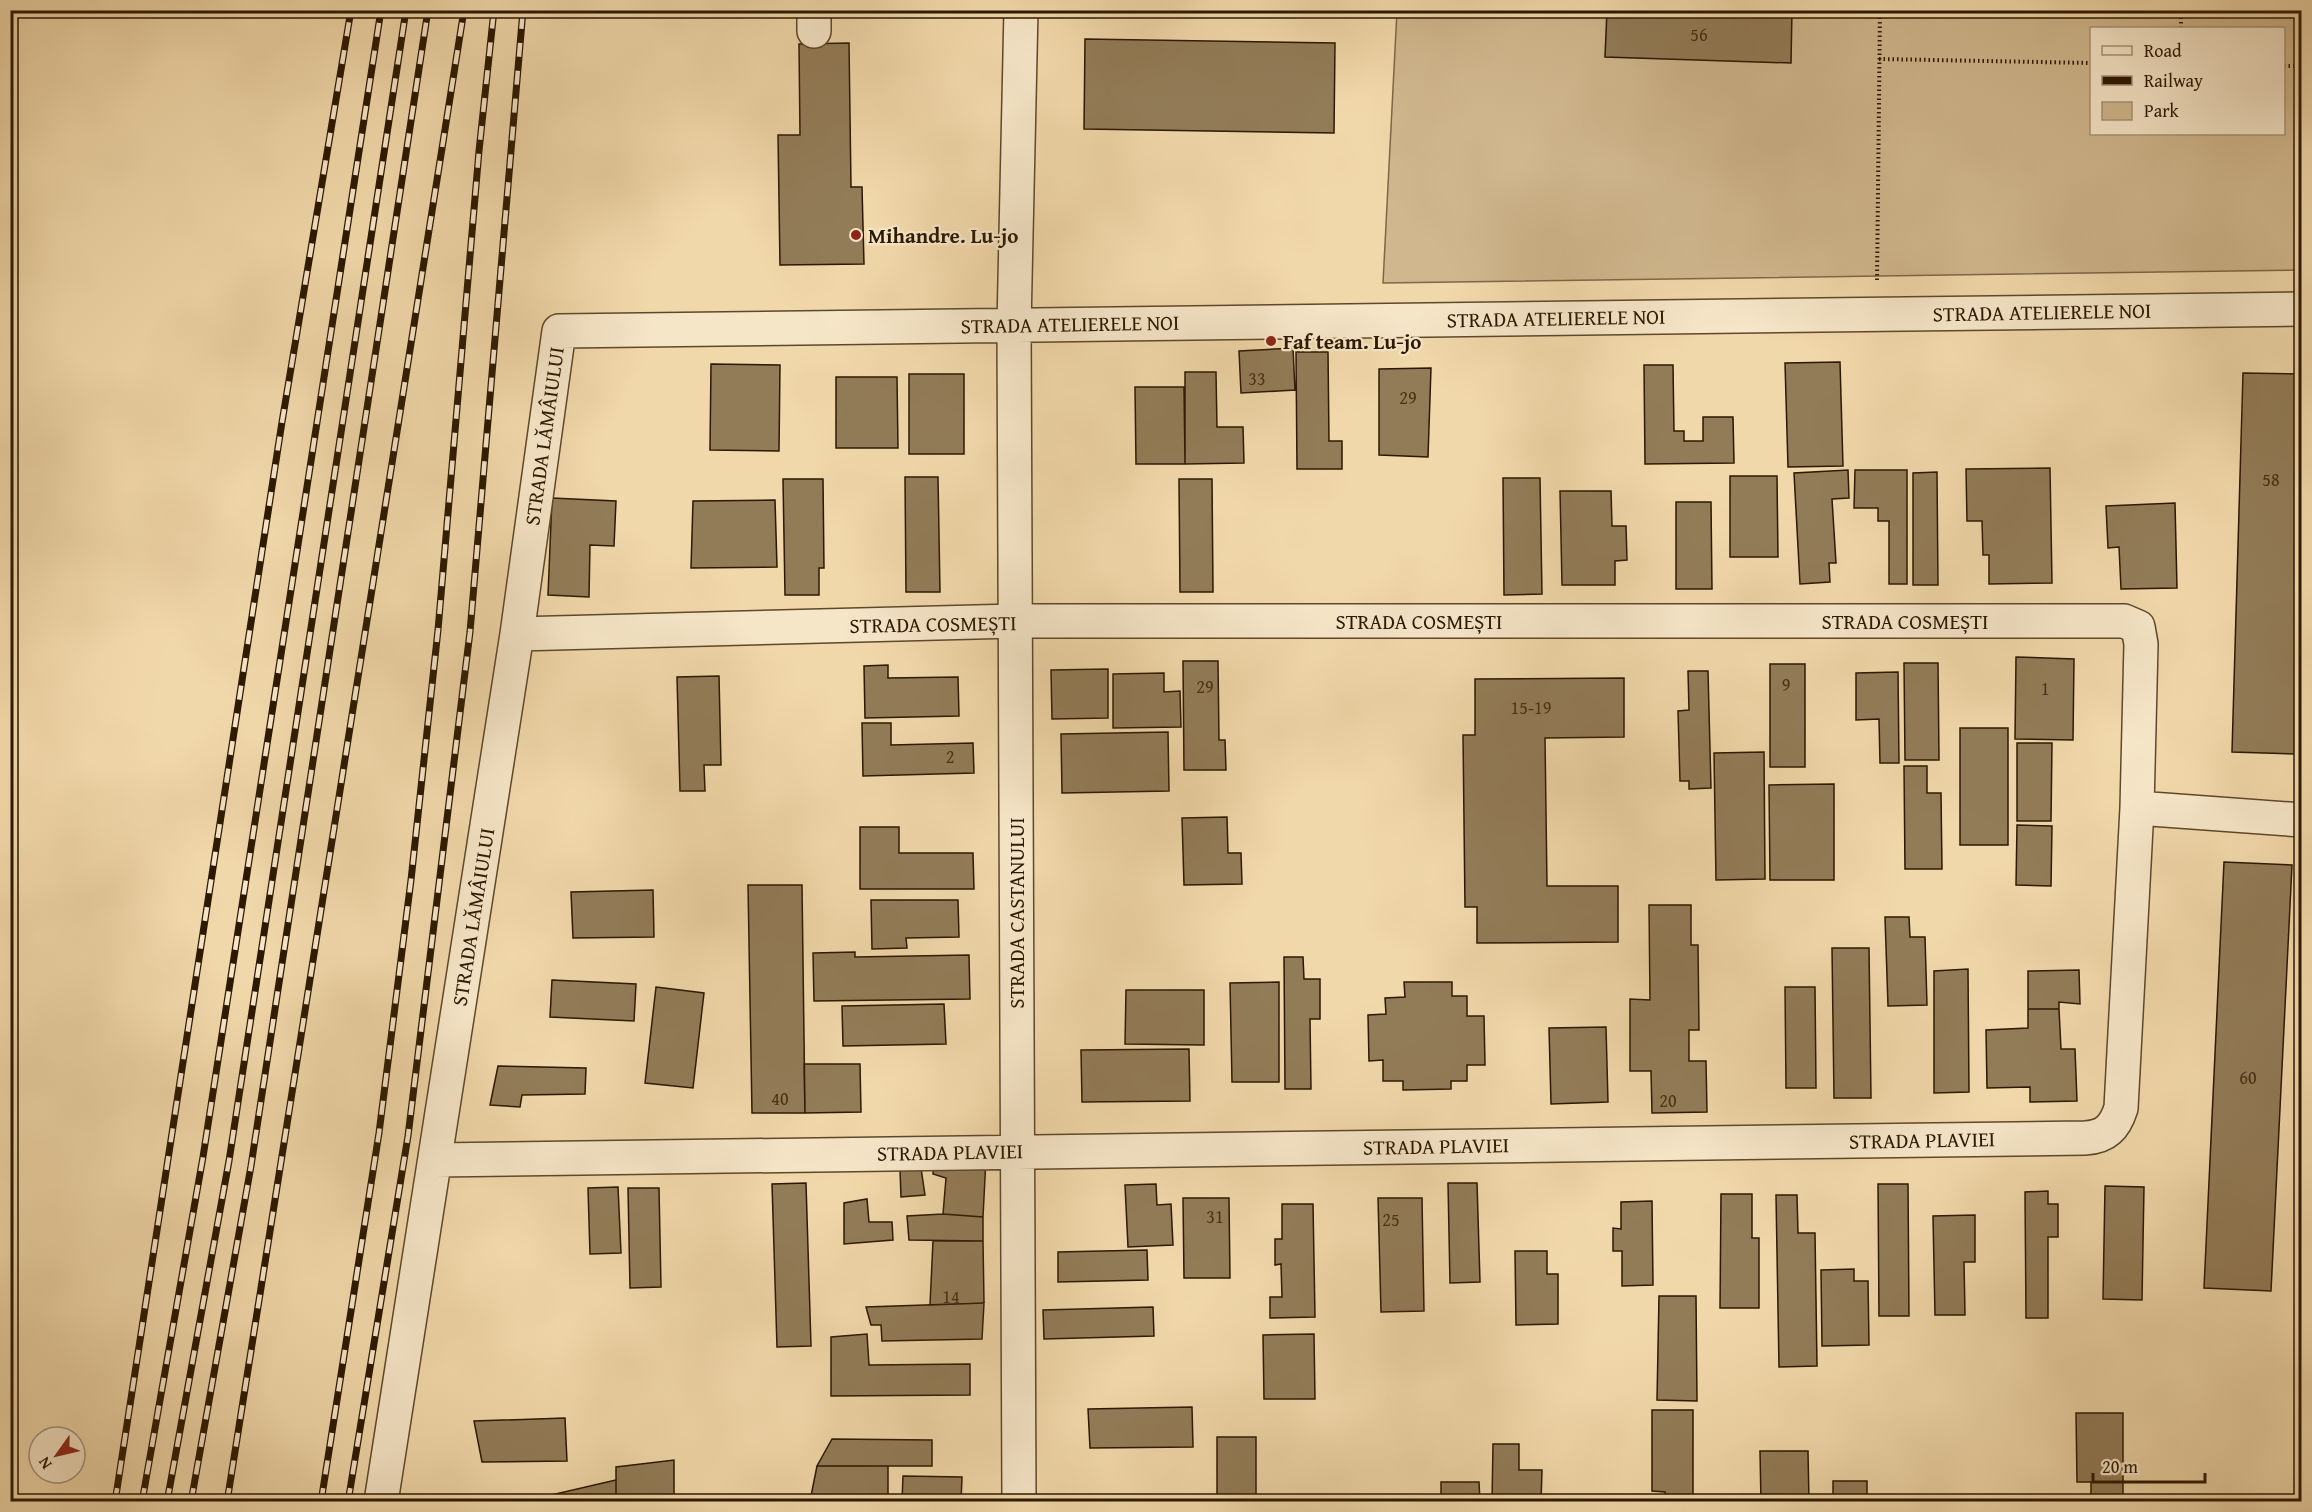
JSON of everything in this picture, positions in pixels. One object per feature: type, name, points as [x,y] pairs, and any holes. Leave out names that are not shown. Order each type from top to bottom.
[{"type":"street","name":"STRADA CASTANULUI","points":[[1018,1502],[1014,325],[1021,10]]},
{"type":"street","name":"STRADA ATELIERELE NOI","points":[[559,331],[2301,309]]},
{"type":"street","name":"STRADA LĂMÂIULUI","points":[[381,1502],[517,634],[559,331]]},
{"type":"street","name":"STRADA COSMEȘTI","points":[[517,634],[1015,621],[2124,621],[2138,627],[2141,644],[2137,808]]},
{"type":"street","points":[[2137,808],[2301,820]]},
{"type":"street","name":"STRADA PLAVIEI","points":[[435,1160],[2098,1138],[2109,1132],[2118,1119],[2121,1108],[2137,808]]},
{"type":"path","points":[[1876,314],[1880,10]]},
{"type":"path","points":[[2181,10],[2181,27]]},
{"type":"path","points":[[1879,59],[2090,63]]},
{"type":"path","points":[[2285,66],[2301,66]]},
{"type":"green space","points":[[1397,11],[2301,11],[2301,270],[1383,283]]},
{"type":"building","points":[[1607,10],[1792,10],[1791,63],[1605,57]]},
{"type":"building","points":[[1085,39],[1335,43],[1334,133],[1084,129]]},
{"type":"building","points":[[849,43],[851,187],[862,187],[864,264],[780,265],[778,135],[800,135],[799,44]]},
{"type":"building","points":[[1293,348],[1295,390],[1241,393],[1239,351]]},
{"type":"building","points":[[1296,352],[1328,352],[1329,441],[1342,441],[1342,469],[1297,469]]},
{"type":"building","points":[[1840,362],[1843,466],[1788,467],[1785,363]]},
{"type":"building","points":[[711,364],[780,365],[779,451],[710,450]]},
{"type":"building","points":[[1644,365],[1673,365],[1674,431],[1684,431],[1684,441],[1703,441],[1703,417],[1733,417],[1734,463],[1645,464]]},
{"type":"building","points":[[1431,368],[1428,457],[1379,455],[1379,369]]},
{"type":"building","points":[[1185,372],[1216,372],[1217,427],[1243,427],[1244,463],[1185,464]]},
{"type":"building","points":[[2243,373],[2302,374],[2302,583],[2296,754],[2232,752]]},
{"type":"building","points":[[909,374],[964,374],[964,454],[909,454]]},
{"type":"building","points":[[836,377],[897,377],[898,448],[836,448]]},
{"type":"building","points":[[1135,387],[1184,387],[1185,464],[1136,464]]},
{"type":"building","points":[[2050,468],[2052,583],[1989,584],[1989,555],[1983,555],[1982,521],[1967,521],[1966,469]]},
{"type":"building","points":[[1848,470],[1849,498],[1832,499],[1836,563],[1829,563],[1830,582],[1800,584],[1794,473]]},
{"type":"building","points":[[1855,470],[1907,470],[1907,584],[1889,584],[1889,521],[1878,521],[1878,508],[1854,508]]},
{"type":"building","points":[[1937,472],[1938,585],[1913,585],[1913,473]]},
{"type":"building","points":[[1730,476],[1777,476],[1778,557],[1730,557]]},
{"type":"building","points":[[905,477],[938,477],[940,592],[906,592]]},
{"type":"building","points":[[1503,478],[1540,478],[1542,594],[1504,595]]},
{"type":"building","points":[[783,479],[823,479],[824,568],[819,568],[819,595],[785,595]]},
{"type":"building","points":[[1179,479],[1212,479],[1213,592],[1180,592]]},
{"type":"building","points":[[1560,491],[1611,491],[1612,526],[1626,526],[1627,560],[1615,561],[1615,585],[1562,585]]},
{"type":"building","points":[[552,498],[616,501],[614,546],[590,545],[589,597],[548,595]]},
{"type":"building","points":[[775,500],[777,567],[691,568],[693,501]]},
{"type":"building","points":[[1676,502],[1711,502],[1712,589],[1676,589]]},
{"type":"building","points":[[2175,503],[2177,588],[2121,589],[2119,547],[2108,548],[2106,506]]},
{"type":"building","points":[[2016,657],[2074,659],[2073,740],[2015,739]]},
{"type":"building","points":[[1183,661],[1218,661],[1219,740],[1225,740],[1226,770],[1184,770]]},
{"type":"building","points":[[1904,663],[1938,663],[1939,760],[1905,760]]},
{"type":"building","points":[[1770,664],[1805,664],[1805,767],[1770,767]]},
{"type":"building","points":[[888,665],[888,678],[958,677],[959,716],[865,718],[864,666]]},
{"type":"building","points":[[1108,669],[1108,718],[1052,719],[1051,670]]},
{"type":"building","points":[[1688,671],[1708,671],[1711,788],[1689,789],[1689,781],[1680,781],[1678,711],[1689,710]]},
{"type":"building","points":[[1898,672],[1899,763],[1880,763],[1879,719],[1856,720],[1856,673]]},
{"type":"building","points":[[1164,673],[1164,692],[1180,691],[1181,727],[1113,728],[1113,674]]},
{"type":"building","points":[[719,676],[721,765],[704,765],[705,791],[680,791],[677,677]]},
{"type":"building","points":[[1624,678],[1624,737],[1545,738],[1547,886],[1618,886],[1618,942],[1477,943],[1477,907],[1465,907],[1463,735],[1475,735],[1475,679]]},
{"type":"building","points":[[862,723],[891,723],[891,745],[973,743],[974,773],[863,776]]},
{"type":"building","points":[[1960,728],[2008,728],[2008,845],[1960,845]]},
{"type":"building","points":[[1168,732],[1169,791],[1062,793],[1061,734]]},
{"type":"building","points":[[2017,743],[2052,743],[2051,821],[2017,821]]},
{"type":"building","points":[[1764,752],[1765,879],[1716,880],[1714,753]]},
{"type":"building","points":[[1904,766],[1927,766],[1927,793],[1941,793],[1942,869],[1905,869]]},
{"type":"building","points":[[1834,784],[1834,880],[1770,880],[1769,785]]},
{"type":"building","points":[[1227,817],[1228,853],[1241,853],[1242,884],[1184,885],[1182,818]]},
{"type":"building","points":[[2017,825],[2052,826],[2051,886],[2016,885]]},
{"type":"building","points":[[860,827],[899,827],[899,853],[973,853],[974,889],[860,889]]},
{"type":"building","points":[[2224,862],[2292,865],[2271,1291],[2204,1288]]},
{"type":"building","points":[[748,885],[802,885],[805,1113],[752,1113]]},
{"type":"building","points":[[653,890],[654,937],[573,938],[571,892]]},
{"type":"building","points":[[871,900],[958,900],[959,937],[906,938],[907,948],[872,949]]},
{"type":"building","points":[[1649,905],[1691,905],[1691,945],[1698,945],[1699,1030],[1689,1030],[1689,1061],[1706,1061],[1707,1112],[1652,1113],[1651,1071],[1630,1071],[1630,999],[1650,1000]]},
{"type":"building","points":[[1885,917],[1909,917],[1910,937],[1925,937],[1927,1005],[1888,1006]]},
{"type":"building","points":[[1832,948],[1869,948],[1871,1098],[1834,1098]]},
{"type":"building","points":[[855,952],[855,957],[969,955],[970,999],[814,1001],[813,953]]},
{"type":"building","points":[[1284,957],[1303,957],[1304,979],[1320,979],[1320,1019],[1310,1019],[1311,1089],[1285,1089]]},
{"type":"building","points":[[1968,969],[1969,1092],[1934,1093],[1934,971]]},
{"type":"building","points":[[2079,970],[2080,1004],[2059,1002],[2059,1009],[2028,1009],[2028,971]]},
{"type":"building","points":[[552,980],[636,984],[634,1021],[550,1017]]},
{"type":"building","points":[[1279,982],[1279,1082],[1232,1082],[1230,983]]},
{"type":"building","points":[[1404,982],[1452,982],[1452,996],[1467,996],[1467,1016],[1484,1016],[1485,1065],[1467,1065],[1467,1081],[1451,1081],[1451,1089],[1403,1090],[1403,1081],[1383,1081],[1383,1060],[1369,1061],[1368,1015],[1386,1014],[1385,998],[1405,997]]},
{"type":"building","points":[[656,987],[704,993],[693,1088],[645,1083]]},
{"type":"building","points":[[1785,987],[1815,987],[1816,1088],[1786,1088]]},
{"type":"building","points":[[1126,990],[1204,990],[1204,1045],[1125,1044]]},
{"type":"building","points":[[944,1004],[946,1044],[843,1046],[842,1006]]},
{"type":"building","points":[[2028,1009],[2059,1009],[2061,1049],[2075,1049],[2077,1101],[2030,1102],[2030,1087],[1987,1088],[1986,1030],[2028,1028]]},
{"type":"building","points":[[1606,1027],[1608,1102],[1551,1104],[1549,1028]]},
{"type":"building","points":[[1189,1049],[1190,1101],[1082,1102],[1081,1050]]},
{"type":"building","points":[[804,1064],[860,1064],[861,1112],[805,1113]]},
{"type":"building","points":[[498,1066],[586,1068],[585,1094],[522,1095],[520,1107],[490,1105]]},
{"type":"building","points":[[934,1157],[986,1158],[983,1217],[943,1214],[946,1178],[933,1174]]},
{"type":"building","points":[[921,1168],[925,1195],[901,1197],[900,1170]]},
{"type":"building","points":[[806,1183],[811,1346],[777,1347],[772,1184]]},
{"type":"building","points":[[1448,1183],[1477,1183],[1480,1282],[1450,1283]]},
{"type":"building","points":[[1156,1184],[1157,1205],[1171,1204],[1173,1245],[1128,1247],[1125,1185]]},
{"type":"building","points":[[1878,1184],[1908,1184],[1909,1316],[1879,1316]]},
{"type":"building","points":[[2105,1186],[2144,1187],[2142,1300],[2103,1299]]},
{"type":"building","points":[[618,1187],[621,1253],[590,1254],[588,1188]]},
{"type":"building","points":[[628,1188],[659,1188],[661,1287],[630,1288]]},
{"type":"building","points":[[2048,1191],[2048,1204],[2058,1204],[2058,1237],[2048,1237],[2048,1318],[2026,1318],[2025,1192]]},
{"type":"building","points":[[1721,1194],[1752,1194],[1752,1238],[1759,1238],[1759,1308],[1720,1308]]},
{"type":"building","points":[[1776,1195],[1797,1195],[1798,1233],[1815,1233],[1817,1366],[1779,1367]]},
{"type":"building","points":[[1183,1198],[1229,1198],[1230,1278],[1184,1278]]},
{"type":"building","points":[[1378,1198],[1422,1198],[1424,1311],[1381,1312]]},
{"type":"building","points":[[867,1199],[869,1222],[892,1222],[893,1240],[844,1244],[844,1203]]},
{"type":"building","points":[[1652,1201],[1653,1285],[1622,1286],[1622,1251],[1613,1251],[1613,1228],[1621,1229],[1621,1202]]},
{"type":"building","points":[[1282,1204],[1313,1204],[1315,1317],[1270,1318],[1270,1297],[1282,1297],[1281,1264],[1275,1265],[1275,1239],[1282,1239]]},
{"type":"building","points":[[943,1214],[983,1217],[983,1241],[909,1240],[907,1216]]},
{"type":"building","points":[[1975,1215],[1975,1262],[1964,1262],[1965,1315],[1935,1315],[1933,1216]]},
{"type":"building","points":[[933,1241],[983,1241],[984,1303],[930,1305]]},
{"type":"building","points":[[1147,1250],[1148,1280],[1058,1282],[1058,1252]]},
{"type":"building","points":[[1515,1251],[1547,1251],[1547,1274],[1558,1274],[1558,1324],[1516,1325]]},
{"type":"building","points":[[1854,1269],[1854,1281],[1868,1281],[1869,1345],[1822,1346],[1821,1270]]},
{"type":"building","points":[[1659,1296],[1696,1296],[1697,1401],[1657,1400]]},
{"type":"building","points":[[984,1303],[982,1339],[882,1341],[881,1325],[871,1325],[866,1307]]},
{"type":"building","points":[[1153,1307],[1154,1336],[1044,1339],[1043,1310]]},
{"type":"building","points":[[867,1334],[869,1365],[970,1364],[970,1395],[831,1396],[831,1337]]},
{"type":"building","points":[[1314,1334],[1315,1399],[1264,1399],[1263,1335]]},
{"type":"building","points":[[1192,1407],[1193,1447],[1090,1448],[1088,1409]]},
{"type":"building","points":[[1652,1410],[1693,1410],[1693,1502],[1666,1502],[1665,1492],[1652,1491]]},
{"type":"building","points":[[2076,1413],[2123,1413],[2123,1502],[2091,1502],[2091,1482],[2077,1482]]},
{"type":"building","points":[[565,1418],[567,1461],[482,1462],[474,1421]]},
{"type":"building","points":[[1217,1437],[1256,1437],[1256,1502],[1217,1502]]},
{"type":"building","points":[[832,1439],[932,1440],[932,1466],[817,1466]]},
{"type":"building","points":[[1493,1444],[1519,1444],[1519,1470],[1542,1470],[1541,1502],[1492,1502]]},
{"type":"building","points":[[1760,1451],[1808,1451],[1809,1502],[1761,1502]]},
{"type":"building","points":[[674,1460],[674,1502],[616,1502],[616,1467]]},
{"type":"building","points":[[817,1466],[888,1466],[888,1495],[810,1501]]},
{"type":"building","points":[[903,1476],[962,1477],[961,1502],[902,1502]]},
{"type":"building","points":[[616,1480],[616,1502],[539,1502],[538,1498]]},
{"type":"building","points":[[1833,1481],[1867,1481],[1867,1502],[1833,1502]]},
{"type":"building","points":[[1441,1482],[1479,1482],[1480,1502],[1441,1502]]},
{"type":"railway","points":[[115,1502],[282,422],[351,10]]},
{"type":"railway","points":[[142,1502],[203,1157],[381,10]]},
{"type":"railway","points":[[167,1502],[229,1161],[406,10]]},
{"type":"railway","points":[[191,1502],[251,1166],[428,10]]},
{"type":"railway","points":[[227,1502],[464,10]]},
{"type":"railway","points":[[321,1502],[379,1133],[411,880],[438,630],[479,151],[494,10]]},
{"type":"railway","points":[[348,1502],[408,1136],[470,632],[523,10]]},
{"type":"place","name":"Mihandre. Lu-jo","points":[[856,235]]},
{"type":"place","name":"Faf team. Lu-jo","points":[[1271,341]]}]
